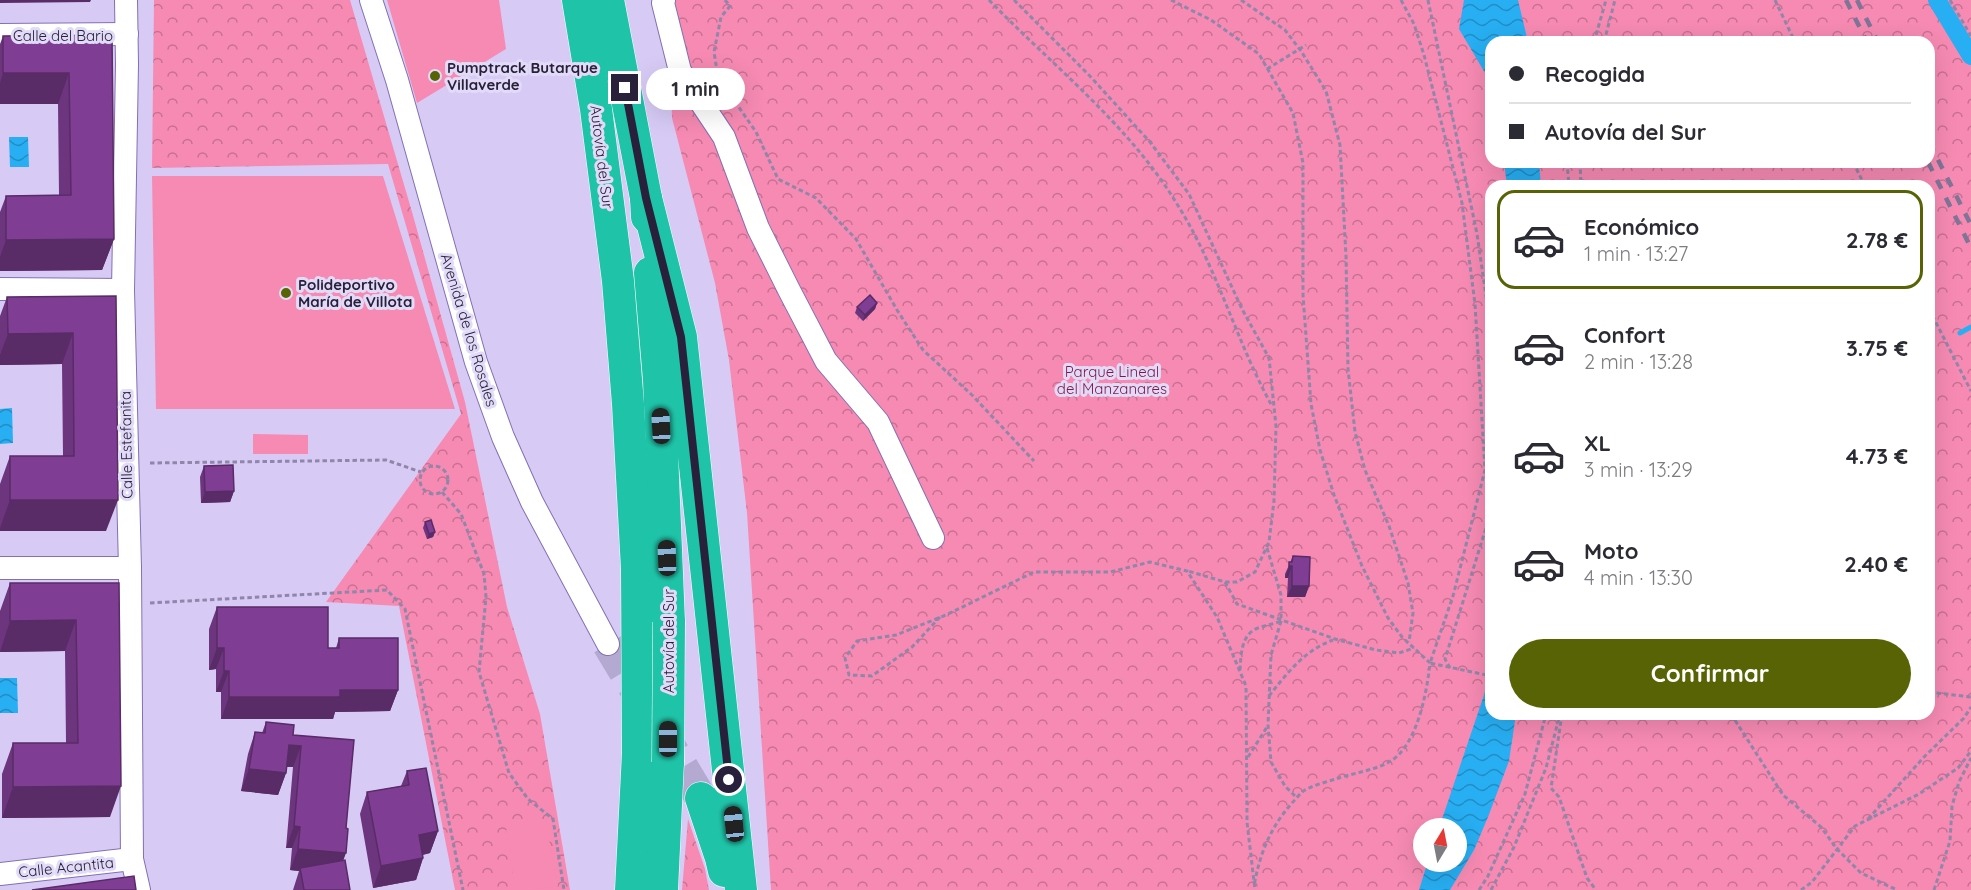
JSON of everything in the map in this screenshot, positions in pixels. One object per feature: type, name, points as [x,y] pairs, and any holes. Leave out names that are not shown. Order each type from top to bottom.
[{"type":"highway","name":"Autovía del Sur","points":[[578,0],[596,109],[618,281],[628,404],[637,569],[638,661],[638,753],[631,890]]},
{"type":"highway","name":"Autovía del Sur","points":[[608,0],[646,198],[651,303],[659,380],[669,622],[668,762],[662,890]]},
{"type":"highway","points":[[646,198],[681,337],[741,890]]},
{"type":"highway","points":[[701,798],[722,858],[728,890]]},
{"type":"street","name":"Calle Estefanita","points":[[126,0],[123,290],[130,604],[132,859],[138,890]]},
{"type":"street","name":"Avenida de los Rosales","points":[[371,0],[397,80],[476,362],[503,437],[532,502],[608,644]]},
{"type":"street","points":[[664,0],[680,71],[724,137],[758,228],[789,290],[826,361],[878,422],[933,538]]},
{"type":"street","name":"Calle del Bario","points":[[0,35],[127,34]]},
{"type":"street","points":[[0,289],[123,290]]},
{"type":"street","points":[[0,568],[129,568]]},
{"type":"street","name":"Calle Acantita","points":[[0,874],[132,859]]},
{"type":"path","points":[[725,0],[730,6],[722,17],[714,52],[718,77],[756,132],[778,179],[816,198],[856,239],[923,350],[972,395],[1034,462]]},
{"type":"path","points":[[989,0],[1115,123],[1160,177],[1179,205],[1206,257],[1254,374],[1274,410]]},
{"type":"path","points":[[940,617],[912,647],[872,676],[849,675],[845,658],[857,641],[896,635],[940,617],[1034,572],[1110,572],[1150,562],[1225,582],[1237,582],[1255,572],[1269,542],[1274,501],[1274,410],[1269,358],[1242,309],[1189,194],[1150,142],[1088,74],[1014,0]]},
{"type":"path","points":[[1171,0],[1211,20],[1259,54],[1293,113],[1304,163],[1303,295],[1311,404],[1320,450],[1334,495],[1362,566],[1388,618],[1402,637],[1430,663],[1485,675]]},
{"type":"path","points":[[1241,0],[1285,30],[1299,49],[1326,92],[1340,145],[1346,256],[1348,369],[1354,432],[1365,470],[1389,526],[1408,583],[1413,613],[1409,642]]},
{"type":"path","points":[[1254,888],[1258,862],[1265,843],[1280,817],[1304,791],[1389,762],[1401,752],[1411,738],[1428,687],[1430,663],[1453,597],[1485,470],[1475,304],[1462,203],[1424,55],[1414,24],[1401,0]]},
{"type":"path","points":[[1428,0],[1477,234],[1485,289]]},
{"type":"path","points":[[1596,36],[1606,0]]},
{"type":"path","points":[[1606,36],[1615,0]]},
{"type":"path","points":[[1775,0],[1792,36]]},
{"type":"path","points":[[1950,0],[1971,36]]},
{"type":"path","points":[[1267,69],[1306,45]]},
{"type":"path","points":[[1935,321],[1971,391]]},
{"type":"path","points":[[150,463],[386,460],[421,472]]},
{"type":"path","points":[[429,466],[444,469],[448,476],[448,485],[442,492],[434,494],[425,491],[419,483],[421,472],[429,466]]},
{"type":"path","points":[[442,492],[461,514],[484,574],[486,597],[479,672],[509,773],[528,799],[553,819],[564,890]]},
{"type":"path","points":[[1450,668],[1445,658],[1485,528]]},
{"type":"path","points":[[1267,546],[1281,595],[1281,621],[1271,655],[1268,697],[1271,762],[1286,786],[1297,798]]},
{"type":"path","points":[[1187,571],[1217,617],[1246,686],[1247,822],[1254,888]]},
{"type":"path","points":[[1225,582],[1237,604],[1281,621],[1376,650],[1399,653],[1415,647]]},
{"type":"path","points":[[130,604],[387,590],[405,609],[463,890]]},
{"type":"path","points":[[1240,671],[1241,649],[1248,636],[1257,628],[1281,621]]},
{"type":"path","points":[[1268,697],[1299,660],[1319,645],[1335,639]]},
{"type":"path","points":[[1935,693],[1971,697]]},
{"type":"path","points":[[1866,820],[1964,718],[1971,707]]},
{"type":"path","points":[[1479,890],[1488,876],[1525,794],[1544,720]]},
{"type":"path","points":[[1491,890],[1514,847],[1546,768],[1559,720]]},
{"type":"path","points":[[1560,720],[1551,788],[1559,797],[1587,878],[1596,890]]},
{"type":"path","points":[[1735,720],[1783,795],[1821,827],[1837,849],[1861,873],[1896,890]]},
{"type":"path","points":[[1247,759],[1268,725]]},
{"type":"path","points":[[1801,890],[1812,882],[1855,826],[1919,794],[1958,768],[1971,751]]},
{"type":"path","points":[[1934,890],[1950,841],[1952,806],[1959,782],[1971,758]]},
{"type":"green space","points":[[154,0],[350,0],[465,402],[507,607],[540,714],[570,890],[455,890],[399,606],[326,602],[461,414],[388,164],[152,168]]},
{"type":"green space","name":"Pumptrack Butarque Villaverde","points":[[387,0],[499,0],[506,49],[417,103]]},
{"type":"green space","name":"Parque Lineal del Manzanares","points":[[657,0],[1971,0],[1971,890],[771,890],[747,513],[729,360],[715,283],[672,118],[671,71]]},
{"type":"green space","name":"Polideportivo María de Villota","points":[[152,176],[383,176],[455,409],[156,409]]},
{"type":"green space","points":[[253,434],[308,435],[308,454],[253,454]]},
{"type":"green space","points":[[688,819],[705,869],[709,890],[682,890]]},
{"type":"green space","points":[[546,823],[558,886],[515,890],[506,830]]},
{"type":"water","points":[[1464,0],[1518,0],[1527,36],[1485,36],[1485,73],[1459,29]]},
{"type":"water","points":[[9,137],[28,137],[29,167],[10,167]]},
{"type":"water","points":[[1505,168],[1540,168],[1540,180],[1506,180]]},
{"type":"water","points":[[12,408],[13,443],[0,444],[0,409]]},
{"type":"water","points":[[0,678],[17,678],[18,713],[0,713]]},
{"type":"water","points":[[1485,690],[1485,720],[1515,720],[1509,761],[1488,817],[1467,862],[1467,818],[1442,818]]},
{"type":"water","points":[[1425,872],[1461,872],[1450,890],[1419,890]]},
{"type":"building","points":[[112,35],[114,239],[6,240],[6,196],[71,195],[69,73],[3,73],[3,36]]},
{"type":"building","points":[[870,295],[877,303],[865,315],[857,307]]},
{"type":"building","points":[[116,296],[118,500],[10,500],[10,456],[74,456],[73,333],[8,334],[7,297]]},
{"type":"building","points":[[233,465],[234,491],[205,492],[204,466]]},
{"type":"building","points":[[431,520],[435,532],[429,534],[425,522]]},
{"type":"building","points":[[1293,556],[1310,557],[1309,586],[1292,586],[1292,566],[1289,566],[1289,562],[1292,562]]},
{"type":"building","points":[[10,583],[119,583],[121,786],[13,787],[13,743],[78,743],[76,620],[10,621]]},
{"type":"building","points":[[217,607],[328,607],[328,648],[339,648],[339,638],[398,638],[398,690],[340,690],[340,697],[229,697],[229,671],[224,671],[224,648],[217,648]]},
{"type":"building","points":[[266,722],[294,725],[293,735],[354,740],[346,853],[298,849],[300,827],[294,826],[301,746],[289,745],[286,773],[249,769],[255,732],[265,733]]},
{"type":"building","points":[[426,768],[438,831],[419,835],[423,858],[381,866],[367,792],[409,785],[407,771]]},
{"type":"building","points":[[345,860],[350,890],[304,890],[300,868]]},
{"type":"building","points":[[134,876],[136,890],[32,890]]},
{"type":"waterway","points":[[1937,0],[1971,56]]},
{"type":"waterway","points":[[1960,333],[1971,327]]},
{"type":"tunnel","points":[[608,644],[701,798]]},
{"type":"railway","points":[[1846,0],[1864,36]]},
{"type":"railway","points":[[1857,0],[1875,36]]},
{"type":"railway","points":[[1935,154],[1971,225]]},
{"type":"railway","points":[[1931,168],[1971,248]]},
{"type":"place","name":"Pumptrack Butarque Villaverde","points":[[435,76]]},
{"type":"place","name":"Polideportivo María de Villota","points":[[286,293]]},
{"type":"route","points":[[625,88],[646,198],[681,337],[729,780]]}]
